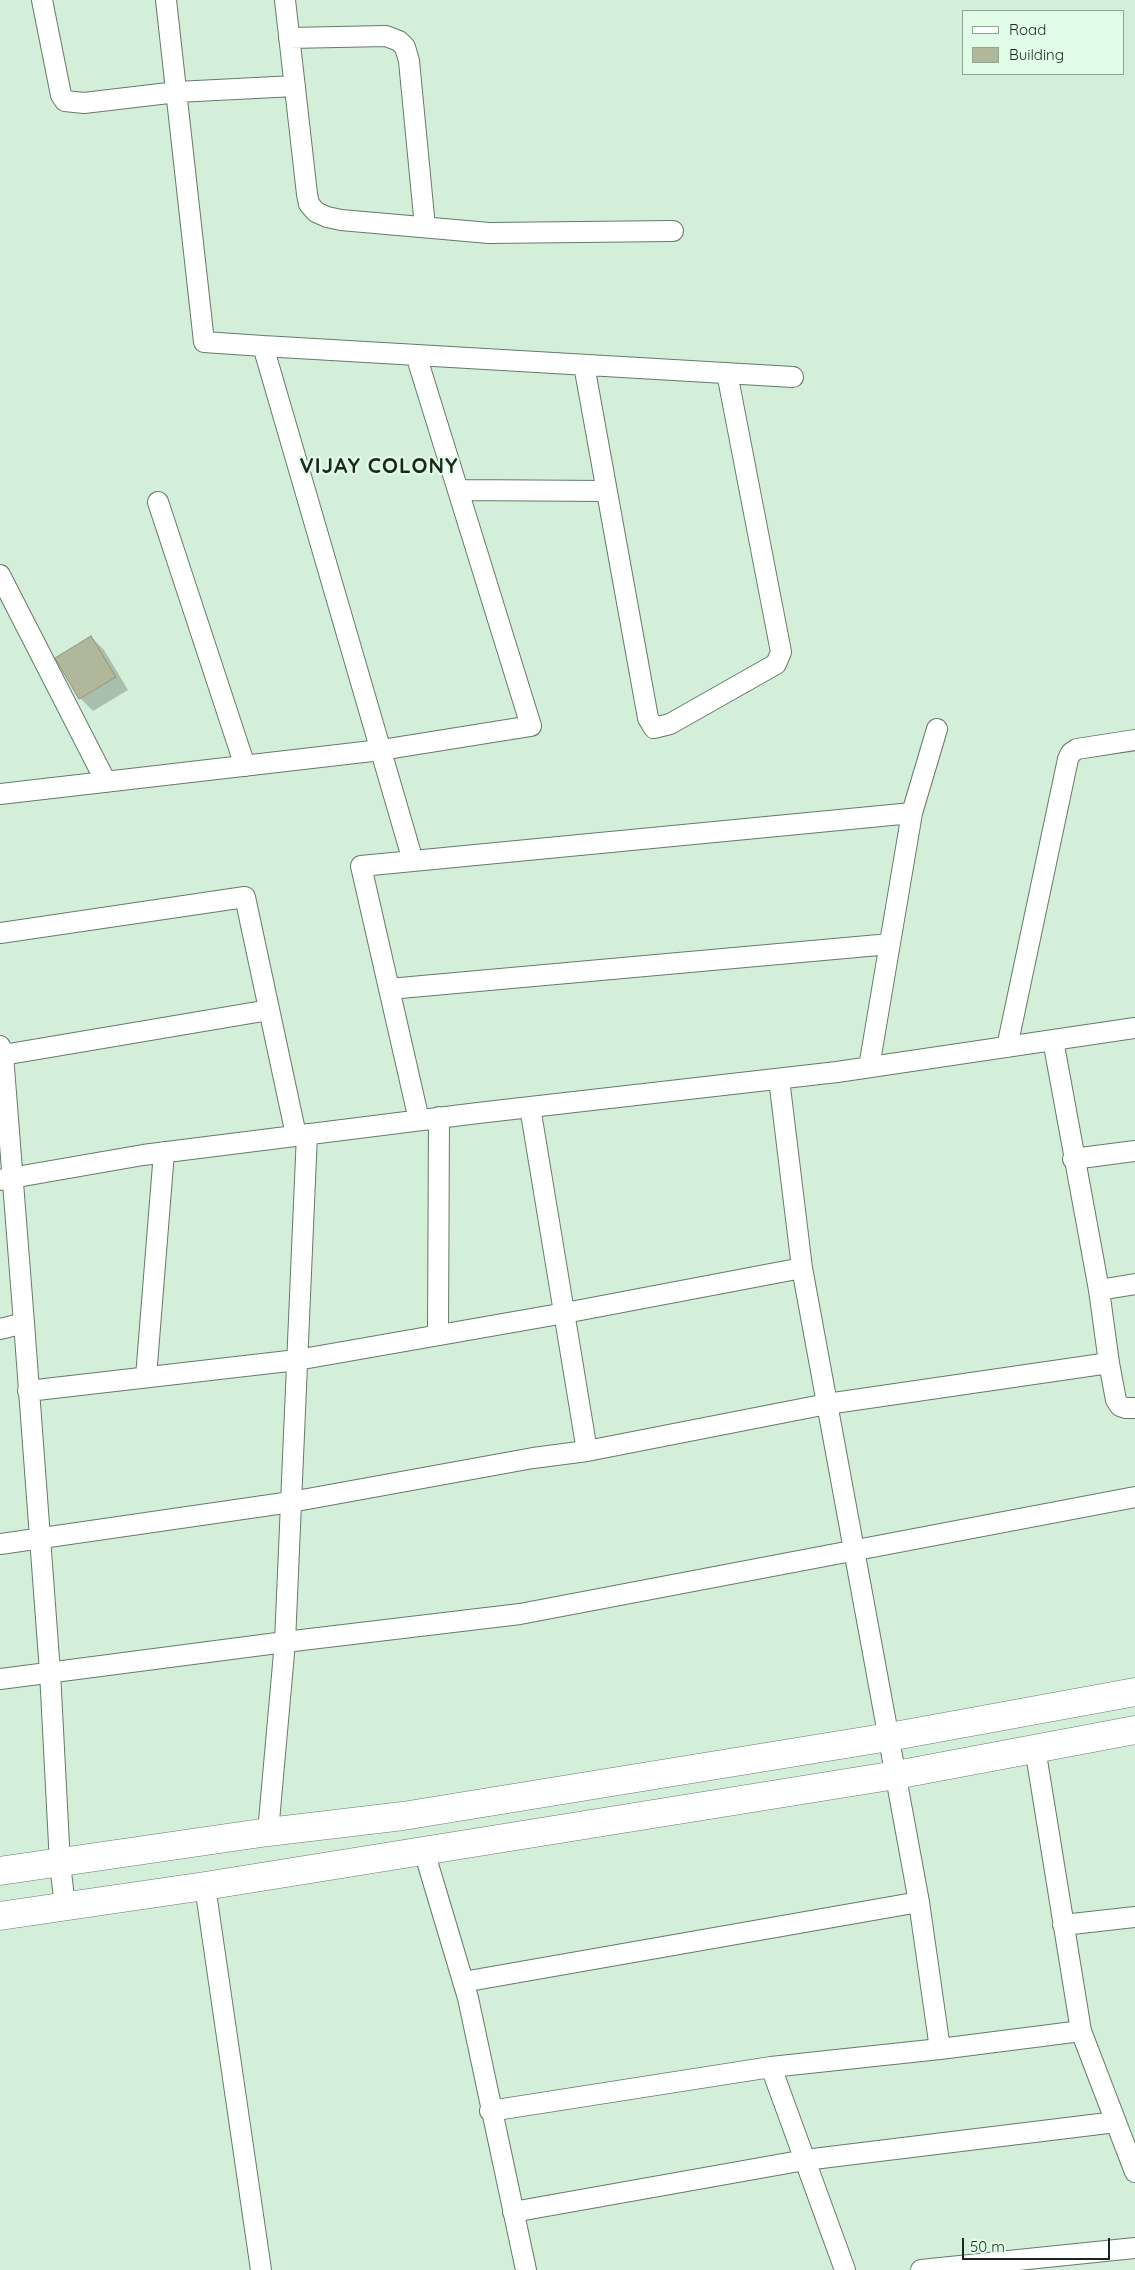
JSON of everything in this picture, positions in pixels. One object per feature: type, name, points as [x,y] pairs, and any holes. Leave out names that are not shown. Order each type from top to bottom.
[{"type":"main road","points":[[0,1871],[60,1864],[268,1832],[403,1816],[889,1737],[1135,1692]]},
{"type":"main road","points":[[0,1916],[205,1886],[896,1775],[1135,1730]]},
{"type":"street","points":[[42,0],[61,95],[65,101],[84,103],[177,92],[295,86]]},
{"type":"street","points":[[166,0],[204,342],[793,377]]},
{"type":"street","points":[[285,0],[307,194],[310,204],[316,212],[341,220],[489,233],[672,231]]},
{"type":"street","points":[[289,38],[386,36],[399,41],[405,47],[410,61],[425,228]]},
{"type":"street","points":[[264,346],[413,861]]},
{"type":"street","points":[[0,794],[381,750],[531,726],[416,355]]},
{"type":"street","points":[[584,365],[648,718],[654,728],[661,728],[776,664],[782,652],[727,373]]},
{"type":"street","points":[[458,490],[606,491]]},
{"type":"street","points":[[158,502],[245,766]]},
{"type":"street","points":[[0,575],[106,782]]},
{"type":"street","points":[[869,1067],[912,813],[937,729]]},
{"type":"street","points":[[1007,1047],[1068,759],[1071,753],[1077,749],[1135,740]]},
{"type":"street","points":[[438,1334],[429,1119],[389,989],[361,866],[912,813]]},
{"type":"street","points":[[0,933],[245,897],[269,1010],[302,1135],[298,1360],[285,1642],[268,1832]]},
{"type":"street","points":[[389,989],[890,944]]},
{"type":"street","points":[[65,1906],[60,1864],[50,1672],[24,1323],[6,1179],[1,1050],[269,1010]]},
{"type":"street","points":[[6,1179],[164,1152],[530,1107],[779,1079],[1135,1028]]},
{"type":"street","points":[[1053,1040],[1073,1159],[1099,1290],[1116,1400],[1120,1406],[1135,1408]]},
{"type":"street","points":[[779,1079],[802,1268],[919,1902],[940,2049]]},
{"type":"street","points":[[530,1107],[587,1451]]},
{"type":"street","points":[[1073,1159],[1135,1151]]},
{"type":"street","points":[[146,1377],[164,1152]]},
{"type":"street","points":[[28,1391],[298,1360],[438,1334],[565,1314],[802,1268]]},
{"type":"street","points":[[1099,1290],[1135,1284]]},
{"type":"street","points":[[0,1329],[24,1323]]},
{"type":"street","points":[[0,1544],[291,1502],[533,1458],[587,1451],[827,1404],[1109,1363]]},
{"type":"street","points":[[0,1679],[520,1614],[1135,1497]]},
{"type":"street","points":[[1035,1748],[1082,2031],[1135,2172]]},
{"type":"street","points":[[424,1851],[463,1982],[526,2270]]},
{"type":"street","points":[[205,1886],[261,2270]]},
{"type":"street","points":[[463,1982],[919,1902]]},
{"type":"street","points":[[1063,1925],[1135,1917]]},
{"type":"street","points":[[490,2111],[771,2067],[940,2049],[1082,2031]]},
{"type":"street","points":[[771,2067],[845,2270]]},
{"type":"street","points":[[513,2212],[805,2160],[1116,2122]]},
{"type":"street","points":[[921,2270],[1021,2265],[1135,2248]]},
{"type":"building","points":[[91,636],[116,677],[79,699],[55,658]]},
{"type":"district","name":"VIJAY COLONY","points":[[379,467]]}]
